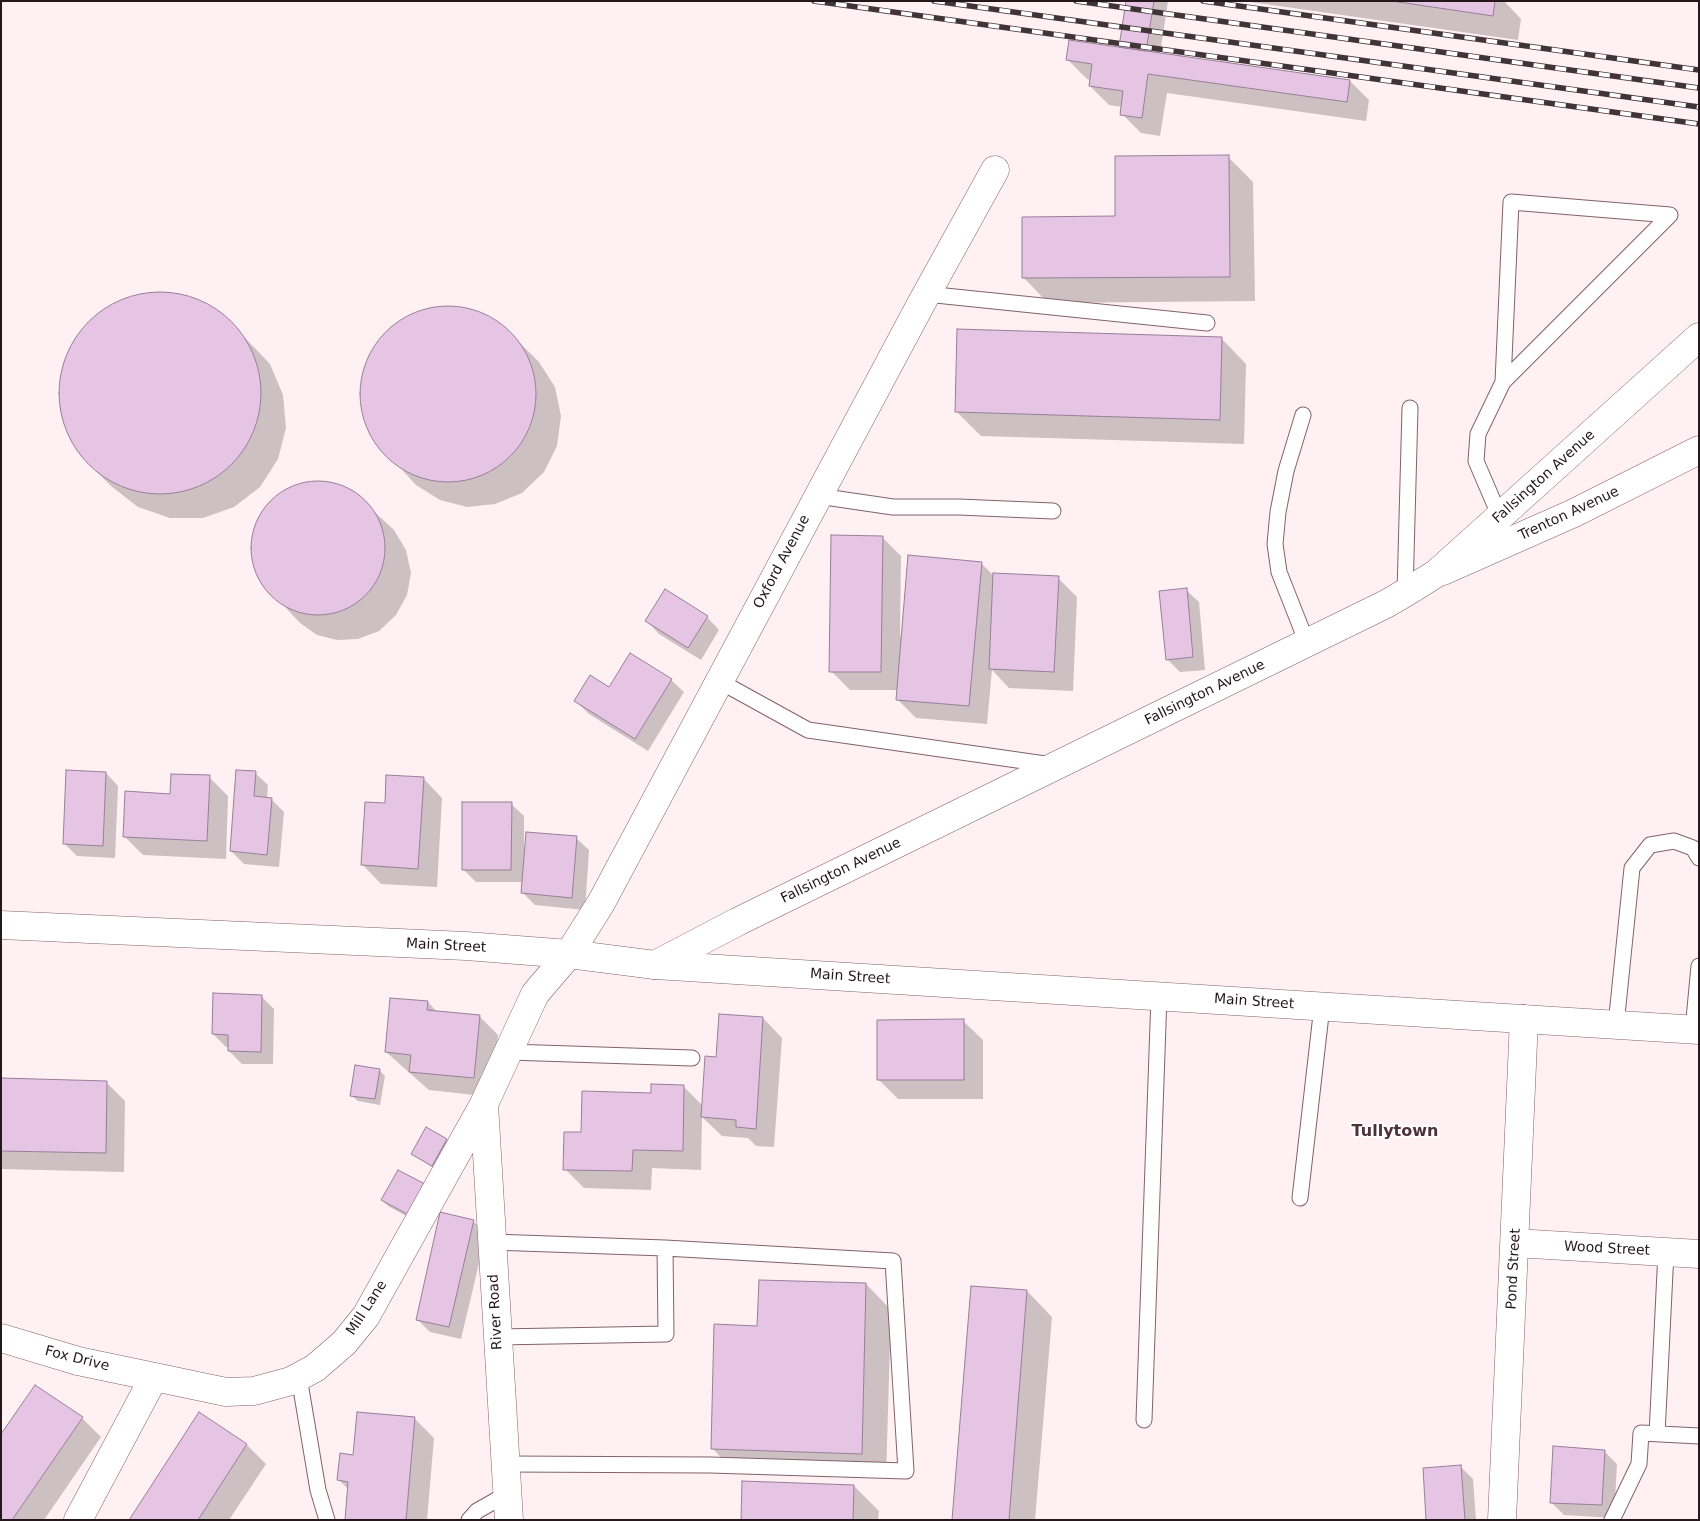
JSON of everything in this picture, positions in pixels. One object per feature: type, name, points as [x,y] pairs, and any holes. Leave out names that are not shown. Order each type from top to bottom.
[{"type":"street","name":"Oxford Avenue","points":[[569,954],[601,903],[926,294],[995,170]]},
{"type":"street","name":"Fallsington Avenue","points":[[655,965],[737,922],[1307,643],[1405,593],[1437,573],[1699,337]]},
{"type":"street","name":"Trenton Avenue","points":[[1437,573],[1574,513],[1699,450]]},
{"type":"street","name":"Main Street","points":[[1,925],[466,946],[569,954],[655,965],[1696,1030]]},
{"type":"street","name":"Mill Lane","points":[[154,1377],[226,1392],[254,1391],[291,1381],[315,1368],[344,1343],[366,1316],[484,1104],[540,986],[569,954]]},
{"type":"street","name":"Pond Street","points":[[1502,1520],[1524,1019]]},
{"type":"street","name":"River Road","points":[[484,1104],[508,1507]]},
{"type":"street","name":"Wood Street","points":[[1515,1243],[1699,1254]]},
{"type":"street","name":"Fox Drive","points":[[1,1338],[78,1361],[154,1377]]},
{"type":"street","points":[[78,1520],[154,1377]]},
{"type":"lane","points":[[1500,517],[1476,461],[1478,434],[1503,382],[1670,215],[1511,202],[1503,382]]},
{"type":"lane","points":[[926,294],[1207,322]]},
{"type":"lane","points":[[1405,593],[1410,408]]},
{"type":"lane","points":[[1303,415],[1286,471],[1278,512],[1275,544],[1279,572],[1307,643]]},
{"type":"lane","points":[[818,496],[893,507],[958,507],[1053,512]]},
{"type":"lane","points":[[719,681],[808,730],[1056,766]]},
{"type":"lane","points":[[1616,1025],[1632,868],[1650,845],[1674,841],[1693,848],[1699,858]]},
{"type":"lane","points":[[1696,1030],[1699,966]]},
{"type":"lane","points":[[1144,1420],[1159,996]]},
{"type":"lane","points":[[1300,1198],[1322,1006]]},
{"type":"lane","points":[[509,1052],[692,1058]]},
{"type":"lane","points":[[492,1242],[665,1248],[893,1261],[906,1471],[710,1465],[506,1464]]},
{"type":"lane","points":[[498,1337],[666,1334],[665,1248]]},
{"type":"lane","points":[[1657,1434],[1666,1252]]},
{"type":"lane","points":[[299,1376],[318,1490],[327,1520]]},
{"type":"lane","points":[[1612,1520],[1639,1464],[1640,1433],[1699,1436]]},
{"type":"lane","points":[[469,1520],[477,1511],[508,1507]]},
{"type":"building","points":[[1126,1],[1154,1],[1146,51],[1119,47]]},
{"type":"building","points":[[1392,1],[1495,1],[1493,16]]},
{"type":"building","points":[[1069,40],[1350,80],[1347,102],[1148,74],[1142,118],[1120,115],[1123,91],[1089,86],[1092,64],[1066,60]]},
{"type":"building","points":[[1229,155],[1230,277],[1022,278],[1022,217],[1115,216],[1115,156]]},
{"type":"building","points":[[160,292],[189,296],[208,304],[224,315],[238,329],[249,345],[257,364],[261,393],[257,422],[249,441],[238,457],[224,471],[208,482],[189,490],[160,494],[131,490],[112,482],[96,471],[82,457],[71,441],[63,422],[59,393],[63,364],[71,345],[82,329],[96,315],[112,304],[131,296]]},
{"type":"building","points":[[448,306],[482,313],[504,326],[516,338],[529,360],[536,394],[529,428],[516,450],[504,462],[482,475],[448,482],[414,475],[392,462],[380,450],[367,428],[360,394],[367,360],[380,338],[392,326],[414,313]]},
{"type":"building","points":[[957,329],[1222,337],[1220,420],[955,412]]},
{"type":"building","points":[[318,481],[344,486],[366,500],[380,522],[385,548],[380,574],[366,596],[344,610],[318,615],[292,610],[270,596],[256,574],[251,548],[256,522],[270,500],[292,486]]},
{"type":"building","points":[[831,535],[883,536],[881,672],[829,672]]},
{"type":"building","points":[[908,555],[982,562],[969,706],[896,700]]},
{"type":"building","points":[[993,573],[1059,576],[1054,672],[989,669]]},
{"type":"building","points":[[1187,588],[1193,657],[1166,660],[1159,591]]},
{"type":"building","points":[[665,589],[708,616],[688,648],[645,621]]},
{"type":"building","points":[[630,653],[672,679],[635,739],[574,701],[590,675],[609,687]]},
{"type":"building","points":[[66,770],[106,772],[103,846],[63,844]]},
{"type":"building","points":[[236,770],[256,771],[254,796],[272,798],[267,855],[230,851]]},
{"type":"building","points":[[171,774],[210,775],[207,841],[123,837],[125,791],[170,794]]},
{"type":"building","points":[[386,775],[424,777],[418,869],[361,865],[365,802],[385,803]]},
{"type":"building","points":[[462,802],[512,802],[511,870],[462,870]]},
{"type":"building","points":[[526,832],[577,836],[572,898],[521,893]]},
{"type":"building","points":[[213,993],[262,995],[261,1052],[228,1051],[228,1035],[212,1034]]},
{"type":"building","points":[[390,998],[428,1001],[427,1010],[480,1015],[474,1078],[409,1072],[411,1055],[385,1052]]},
{"type":"building","points":[[719,1014],[763,1017],[756,1129],[736,1127],[736,1120],[701,1117],[705,1056],[716,1057]]},
{"type":"building","points":[[964,1019],[964,1080],[877,1080],[877,1020]]},
{"type":"building","points":[[355,1065],[380,1069],[375,1099],[350,1096]]},
{"type":"building","points":[[1,1078],[107,1081],[106,1153],[1,1151]]},
{"type":"building","points":[[651,1084],[684,1085],[683,1151],[633,1150],[632,1171],[563,1170],[564,1132],[581,1132],[582,1091],[651,1093]]},
{"type":"building","points":[[426,1127],[447,1139],[432,1166],[411,1154]]},
{"type":"building","points":[[398,1170],[425,1184],[409,1215],[381,1200]]},
{"type":"building","points":[[440,1212],[474,1220],[449,1327],[416,1320]]},
{"type":"building","points":[[759,1280],[866,1283],[862,1454],[711,1449],[714,1324],[757,1326]]},
{"type":"building","points":[[971,1286],[1027,1290],[1009,1520],[952,1520]]},
{"type":"building","points":[[35,1385],[83,1417],[12,1520],[1,1520],[1,1434]]},
{"type":"building","points":[[199,1412],[247,1444],[198,1520],[129,1520]]},
{"type":"building","points":[[357,1412],[415,1417],[406,1520],[345,1520],[348,1482],[337,1480],[340,1453],[353,1455]]},
{"type":"building","points":[[1553,1446],[1605,1450],[1602,1505],[1550,1503]]},
{"type":"building","points":[[1461,1465],[1465,1520],[1426,1520],[1423,1468]]},
{"type":"building","points":[[742,1481],[854,1485],[853,1520],[741,1520]]},
{"type":"railway","points":[[814,1],[1699,124]]},
{"type":"railway","points":[[934,1],[1699,107]]},
{"type":"railway","points":[[1076,1],[1699,88]]},
{"type":"railway","points":[[1203,1],[1699,70]]},
{"type":"district","name":"Tullytown","points":[[1395,1132]]}]
